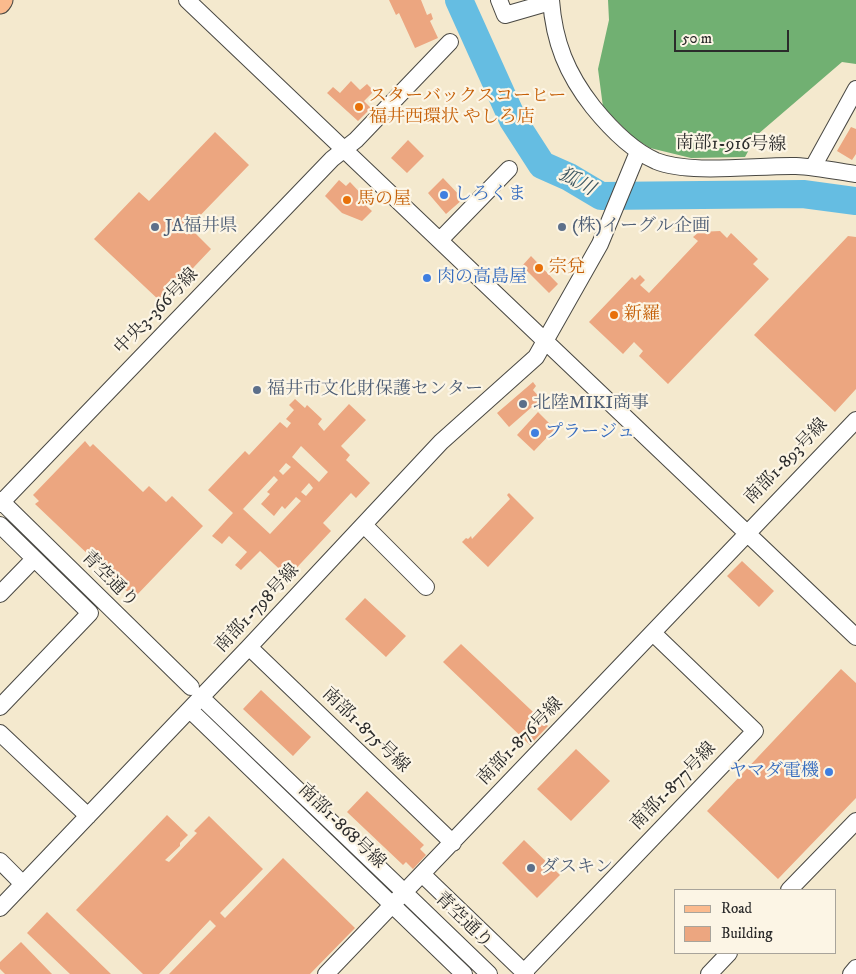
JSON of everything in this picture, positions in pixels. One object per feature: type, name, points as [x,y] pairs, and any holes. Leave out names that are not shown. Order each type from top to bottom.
[{"type":"street","points":[[187,0],[747,532],[853,628]]},
{"type":"street","points":[[499,0],[506,15],[550,1]]},
{"type":"street","name":"南部1-916号線","points":[[550,1],[562,56],[570,75],[596,111],[638,152],[658,162],[681,166],[814,167],[856,174]]},
{"type":"street","name":"中央3-366号線","points":[[1,502],[344,148],[356,140],[450,42]]},
{"type":"street","points":[[814,167],[856,89]]},
{"type":"street","name":"南部1-798号線","points":[[0,908],[250,647],[442,442],[536,357],[544,338],[590,264],[638,152]]},
{"type":"street","points":[[440,240],[509,169]]},
{"type":"street","name":"南部1-893号線","points":[[747,532],[856,420]]},
{"type":"street","name":"青空通り","points":[[1,502],[191,687]]},
{"type":"street","points":[[0,525],[90,613],[0,707]]},
{"type":"street","points":[[364,525],[426,587]]},
{"type":"street","name":"南部1-876号線","points":[[326,974],[653,633],[747,532]]},
{"type":"street","points":[[0,594],[34,559]]},
{"type":"street","name":"南部1-877号線","points":[[525,973],[755,731],[653,633]]},
{"type":"street","name":"南部1-875号線","points":[[250,647],[452,843]]},
{"type":"street","name":"青空通り","points":[[207,703],[489,974]]},
{"type":"street","name":"南部1-868号線","points":[[190,710],[464,974]]},
{"type":"street","points":[[0,733],[88,816]]},
{"type":"street","points":[[790,889],[856,822]]},
{"type":"street","points":[[0,862],[23,884]]},
{"type":"street","points":[[422,874],[525,973]]},
{"type":"street","points":[[709,974],[729,954]]},
{"type":"street","points":[[851,974],[856,968]]},
{"type":"green space","points":[[608,0],[856,0],[856,64],[842,62],[757,135],[745,157],[691,158],[650,148],[634,138],[603,107],[598,69],[609,20]]},
{"type":"building","points":[[389,0],[421,0],[427,15],[431,13],[433,19],[430,21],[438,38],[415,48],[399,13],[396,15]]},
{"type":"building","points":[[351,81],[360,90],[367,84],[374,91],[364,101],[371,108],[358,121],[327,93],[333,87],[340,93]]},
{"type":"building","points":[[851,127],[856,129],[856,154],[852,160],[837,151]]},
{"type":"building","points":[[215,132],[249,165],[189,227],[211,249],[161,302],[94,239],[139,192],[149,201]]},
{"type":"building","points":[[408,140],[424,156],[407,173],[391,158]]},
{"type":"building","points":[[443,178],[463,199],[446,214],[428,193]]},
{"type":"building","points":[[339,180],[346,186],[350,182],[365,198],[362,202],[372,211],[362,221],[342,213],[325,196]]},
{"type":"building","points":[[720,231],[727,238],[731,233],[758,259],[753,264],[769,279],[668,384],[639,356],[643,351],[634,342],[623,354],[589,322],[632,277],[635,280],[640,275],[645,280],[640,285],[649,293],[698,241],[693,237],[699,232]]},
{"type":"building","points":[[848,236],[856,237],[856,389],[835,412],[754,335]]},
{"type":"building","points":[[531,256],[558,284],[549,293],[522,266]]},
{"type":"building","points":[[533,382],[536,386],[533,390],[541,399],[509,427],[497,413]]},
{"type":"building","points":[[295,399],[305,408],[307,405],[322,419],[318,424],[324,431],[349,404],[366,420],[341,446],[350,455],[346,460],[370,483],[356,498],[351,493],[323,523],[331,531],[288,577],[260,551],[241,570],[235,565],[247,552],[229,536],[222,544],[212,536],[233,513],[208,490],[245,451],[249,455],[280,422],[287,428],[291,423],[286,419],[294,410],[289,405]],"holes":[[[301,446],[328,472],[319,482],[292,457]],[[286,463],[291,467],[283,475],[279,471]],[[274,476],[278,480],[267,492],[270,494],[261,504],[274,516],[282,506],[285,509],[296,497],[301,501],[270,534],[243,509]],[[309,483],[313,488],[306,496],[301,492]]]},
{"type":"building","points":[[538,412],[555,429],[534,451],[517,435]]},
{"type":"building","points":[[85,441],[90,447],[93,444],[143,492],[149,486],[166,502],[172,496],[203,526],[134,598],[35,504],[39,501],[33,495]]},
{"type":"building","points":[[509,493],[534,518],[488,567],[462,542],[471,536],[472,539],[510,499],[507,495]]},
{"type":"building","points":[[742,561],[774,591],[759,607],[727,576]]},
{"type":"building","points":[[365,598],[406,636],[386,657],[345,619]]},
{"type":"building","points":[[461,644],[548,726],[530,745],[443,662]]},
{"type":"building","points":[[841,669],[856,683],[856,798],[778,879],[707,811]]},
{"type":"building","points":[[261,690],[311,737],[293,756],[243,709]]},
{"type":"building","points":[[576,749],[610,781],[571,821],[537,789]]},
{"type":"building","points":[[367,791],[424,845],[420,849],[426,855],[413,869],[406,862],[403,865],[347,812]]},
{"type":"building","points":[[167,815],[188,835],[180,843],[180,846],[165,860],[169,862],[197,833],[194,831],[209,816],[263,869],[220,913],[225,918],[283,858],[355,928],[310,974],[169,974],[216,926],[210,920],[159,974],[143,974],[76,910]]},
{"type":"building","points":[[524,840],[560,875],[537,898],[502,863]]},
{"type":"building","points":[[47,912],[111,974],[70,974],[27,933]]},
{"type":"building","points":[[21,942],[52,974],[5,974],[0,969],[0,962]]},
{"type":"waterway","name":"狐川","points":[[459,0],[513,120],[542,165],[569,177],[601,196],[803,194],[856,201]]},
{"type":"place","name":"スターバックスコーヒー 福井西環状 やしろ店","points":[[359,107]]},
{"type":"place","name":"しろくま","points":[[444,195]]},
{"type":"place","name":"馬の屋","points":[[347,200]]},
{"type":"place","name":"JA福井県","points":[[155,227]]},
{"type":"place","name":"(株)イーグル企画","points":[[562,227]]},
{"type":"place","name":"宗兌","points":[[539,268]]},
{"type":"place","name":"肉の高島屋","points":[[427,278]]},
{"type":"place","name":"新羅","points":[[614,315]]},
{"type":"place","name":"福井市文化財保護センター","points":[[257,390]]},
{"type":"place","name":"北陸MIKI商事","points":[[523,404]]},
{"type":"place","name":"プラージュ","points":[[535,433]]},
{"type":"place","name":"ヤマダ電機","points":[[829,772]]},
{"type":"place","name":"ダスキン","points":[[531,868]]}]
